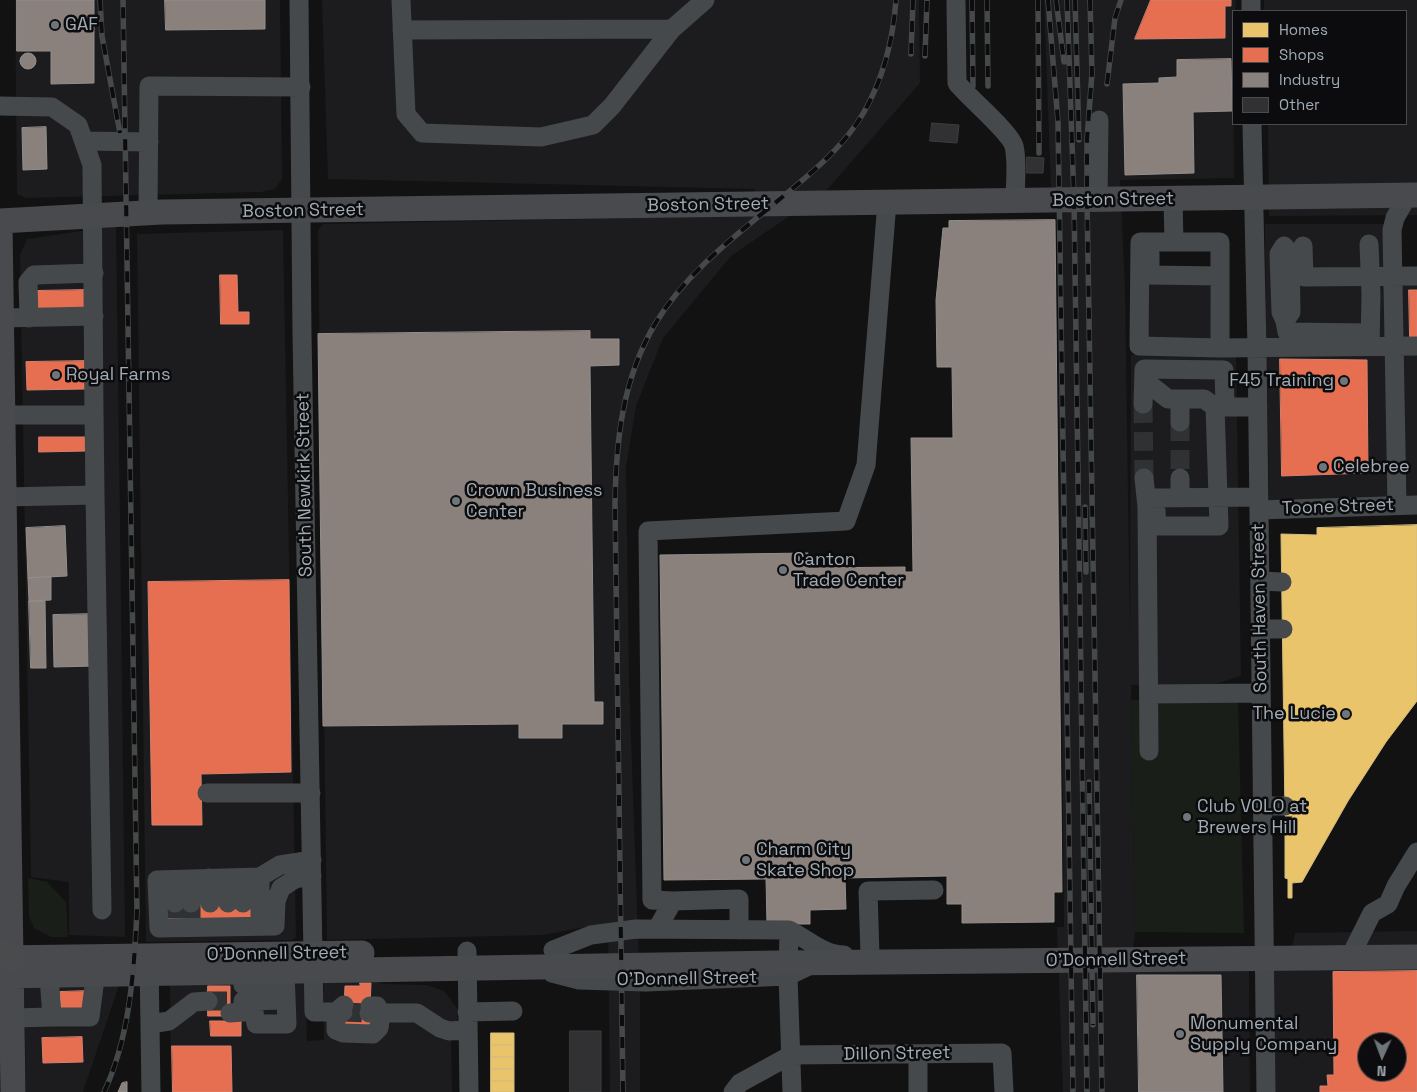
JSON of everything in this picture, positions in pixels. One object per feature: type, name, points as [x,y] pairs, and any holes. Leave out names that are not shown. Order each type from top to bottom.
[{"type":"main road","name":"Boston Street","points":[[0,221],[148,213],[1253,198],[1369,196],[1414,193]]},
{"type":"main road","points":[[0,225],[4,497],[5,964],[13,1092]]},
{"type":"main road","name":"O'Donnell Street","points":[[1385,950],[1417,942]]},
{"type":"main road","name":"O'Donnell Street","points":[[223,989],[313,962],[466,960],[553,950],[784,954],[1385,950],[1417,956]]},
{"type":"main road","name":"O'Donnell Street","points":[[466,960],[528,967],[784,954]]},
{"type":"main road","name":"O'Donnell Street","points":[[5,964],[48,966],[149,965],[223,989],[286,992],[313,962]]},
{"type":"street","name":"South Newkirk Street","points":[[299,0],[314,1012]]},
{"type":"street","points":[[401,0],[406,114],[422,134],[541,137],[593,125],[612,106],[672,29],[705,0]]},
{"type":"street","points":[[956,2],[957,84],[973,103],[1005,132],[1014,146],[1015,201]]},
{"type":"street","points":[[402,30],[672,29]]},
{"type":"street","points":[[148,213],[149,86],[301,87]]},
{"type":"street","points":[[0,106],[52,107],[78,125],[92,165],[102,910]]},
{"type":"street","points":[[1098,120],[1098,200]]},
{"type":"street","name":"South Haven Street","points":[[1252,125],[1258,406],[1266,1092]]},
{"type":"street","points":[[85,141],[149,142]]},
{"type":"street","points":[[1392,230],[1414,193]]},
{"type":"street","points":[[1369,196],[1385,214],[1392,230],[1393,346],[1398,505]]},
{"type":"street","points":[[1173,199],[1174,242]]},
{"type":"street","points":[[739,930],[739,899],[652,900],[648,531],[846,521],[866,465],[888,202]]},
{"type":"street","points":[[1220,348],[1220,242],[1140,242],[1139,346],[1220,348],[1257,348],[1370,340]]},
{"type":"street","points":[[1149,242],[1150,275],[1220,276]]},
{"type":"street","points":[[1369,244],[1371,276],[1370,340]]},
{"type":"street","points":[[1284,246],[1290,254],[1291,312],[1285,321],[1287,332],[1370,340],[1393,346],[1417,346]]},
{"type":"street","points":[[1303,246],[1304,277],[1417,276]]},
{"type":"street","points":[[30,318],[28,282],[34,275],[94,274]]},
{"type":"street","points":[[2,318],[94,316]]},
{"type":"street","points":[[1143,404],[1144,369],[1224,370],[1220,407],[1219,526],[1157,526],[1156,511],[1147,502]]},
{"type":"street","points":[[1144,380],[1168,399],[1204,399],[1220,407],[1258,406]]},
{"type":"street","points":[[1180,399],[1180,422]]},
{"type":"street","points":[[3,415],[94,414]]},
{"type":"street","points":[[1144,478],[1147,502],[1149,751]]},
{"type":"street","points":[[1180,478],[1180,497]]},
{"type":"street","points":[[4,497],[95,495]]},
{"type":"street","name":"Toone Street","points":[[1147,502],[1180,497],[1218,497],[1259,503],[1417,505]]},
{"type":"street","points":[[1260,581],[1282,582]]},
{"type":"street","points":[[1260,629],[1282,629]]},
{"type":"street","points":[[1149,694],[1261,693]]},
{"type":"street","points":[[207,793],[311,793]]},
{"type":"street","points":[[1262,806],[1285,806]]},
{"type":"street","name":"O'Donnell Street","points":[[553,950],[591,935],[636,929],[657,929],[739,930],[784,954],[821,959],[838,955],[1351,955],[1372,913],[1388,904],[1396,886],[1417,852]]},
{"type":"street","points":[[280,865],[312,868],[281,888],[276,902],[216,917],[159,928],[157,880],[243,878],[280,865]]},
{"type":"street","points":[[216,917],[243,878]]},
{"type":"street","points":[[216,917],[243,878]]},
{"type":"street","points":[[192,879],[216,917]]},
{"type":"street","points":[[192,879],[216,917],[223,989],[254,1012],[256,1024],[287,1024],[286,992]]},
{"type":"street","points":[[870,955],[868,891],[934,890]]},
{"type":"street","points":[[657,929],[673,901]]},
{"type":"street","name":"O'Donnell Street","points":[[784,954],[807,939],[822,951],[838,955]]},
{"type":"street","points":[[784,954],[792,1092]]},
{"type":"street","points":[[466,960],[469,1092]]},
{"type":"street","points":[[8,1025],[52,1017],[90,1018],[97,965]]},
{"type":"street","points":[[149,965],[151,1092]]},
{"type":"street","points":[[48,966],[52,1017]]},
{"type":"street","points":[[150,1024],[169,1021],[194,1002],[223,989]]},
{"type":"street","points":[[286,992],[314,1012],[342,1012],[336,1030],[343,1033],[373,1034],[379,1028],[372,1013],[417,1013],[440,1028],[449,1031],[468,1021],[513,1011]]},
{"type":"street","name":"Dillon Street","points":[[791,1055],[1002,1053],[1004,1092]]},
{"type":"street","points":[[918,1054],[918,1092]]},
{"type":"street","points":[[733,1092],[740,1083],[791,1055]]},
{"type":"shaded area","points":[[15,0],[280,0],[282,179],[275,189],[261,192],[26,198],[17,194]]},
{"type":"shaded area","points":[[322,0],[919,0],[920,83],[826,191],[731,256],[663,338],[636,406],[626,467],[629,681],[640,994],[640,1092],[610,1092],[608,926],[585,927],[543,935],[327,940],[318,230],[323,224],[739,216],[755,189],[328,179]]},
{"type":"shaded area","points":[[1044,0],[1236,0],[1235,10],[1232,10],[1234,178],[1120,180],[1125,288],[1130,635],[1131,355],[1236,355],[1241,676],[1212,685],[1131,685],[1135,932],[1130,972],[1249,971],[1250,1092],[1063,1092],[1057,927],[1064,927],[1057,214],[1051,188]]},
{"type":"shaded area","points":[[1264,0],[1417,0],[1417,215],[1269,216],[1268,125],[1407,125],[1407,10],[1264,10]]},
{"type":"shaded area","points":[[1265,224],[1385,224],[1387,340],[1266,341]]},
{"type":"shaded area","points":[[116,226],[125,937],[69,935],[69,882],[31,877],[20,255],[27,239]]},
{"type":"shaded area","points":[[283,230],[296,937],[292,940],[146,942],[137,234]]},
{"type":"shaded area","points":[[1143,280],[1210,281],[1211,340],[1143,339]]},
{"type":"shaded area","points":[[1417,283],[1417,339],[1400,339],[1399,284]]},
{"type":"shaded area","points":[[1389,353],[1390,499],[1269,501],[1267,355]]},
{"type":"shaded area","points":[[1396,354],[1417,354],[1417,499],[1397,500]]},
{"type":"shaded area","name":"Club VOLO at Brewers Hill","points":[[1131,700],[1238,702],[1244,933],[1135,932]]},
{"type":"shaded area","points":[[28,878],[47,882],[66,902],[68,937],[51,937],[34,928],[29,916]]},
{"type":"shaded area","points":[[1417,931],[1417,1092],[1267,1092],[1268,955],[1291,953],[1295,933]]},
{"type":"shaded area","points":[[121,979],[83,1092],[26,1092],[24,983]]},
{"type":"shaded area","points":[[366,979],[383,984],[427,985],[444,991],[457,1008],[458,1038],[451,1039],[452,1092],[171,1092],[170,981],[303,981],[305,985],[307,1041],[324,1040],[324,980]]},
{"type":"building: Homes","name":"The Lucie","points":[[1417,525],[1417,701],[1386,742],[1348,801],[1302,882],[1292,883],[1292,898],[1288,898],[1288,879],[1285,878],[1285,829],[1293,816],[1285,816],[1281,534],[1317,535],[1317,528]]},
{"type":"building: Homes","points":[[491,1033],[514,1033],[514,1045],[491,1045]]},
{"type":"building: Homes","points":[[491,1045],[514,1045],[514,1057],[491,1057]]},
{"type":"building: Homes","points":[[491,1057],[514,1057],[514,1069],[491,1069]]},
{"type":"building: Homes","points":[[491,1069],[514,1069],[514,1081],[491,1081]]},
{"type":"building: Homes","points":[[491,1081],[514,1081],[514,1092],[491,1092]]},
{"type":"building: Shops","points":[[1151,0],[1231,0],[1231,6],[1225,6],[1225,38],[1135,39]]},
{"type":"building: Shops","points":[[220,275],[237,275],[238,312],[249,312],[249,324],[221,324]]},
{"type":"building: Shops","name":"Royal Farms","points":[[84,290],[85,312],[33,313],[33,291]]},
{"type":"building: Shops","points":[[1409,290],[1417,290],[1417,338],[1410,338]]},
{"type":"building: Shops","points":[[1280,359],[1367,360],[1368,473],[1282,476]]},
{"type":"building: Shops","name":"Royal Farms","points":[[85,361],[86,389],[27,390],[26,362]]},
{"type":"building: Shops","name":"Royal Farms","points":[[39,437],[86,437],[86,451],[39,452]]},
{"type":"building: Shops","points":[[289,580],[291,772],[201,774],[202,825],[152,825],[148,582]]},
{"type":"building: Shops","points":[[160,903],[258,903],[258,918],[160,919]]},
{"type":"building: Shops","points":[[1417,971],[1417,1092],[1320,1092],[1320,1086],[1328,1086],[1327,1075],[1334,1075],[1333,972]]},
{"type":"building: Shops","points":[[360,983],[371,983],[369,1033],[343,1031],[345,986],[360,986]]},
{"type":"building: Shops","points":[[208,986],[230,986],[230,1016],[208,1016]]},
{"type":"building: Shops","points":[[87,991],[87,1007],[68,1020],[61,1007],[60,992]]},
{"type":"building: Shops","points":[[210,1021],[241,1021],[241,1036],[211,1036]]},
{"type":"building: Shops","points":[[82,1037],[83,1062],[43,1063],[42,1038]]},
{"type":"building: Shops","points":[[172,1046],[231,1046],[232,1092],[173,1092]]},
{"type":"building: Industry","name":"GAF","points":[[17,0],[94,0],[94,83],[51,84],[51,51],[17,51]]},
{"type":"building: Industry","points":[[165,0],[265,0],[265,29],[166,30]]},
{"type":"building: Industry","points":[[28,53],[36,61],[28,69],[20,61]]},
{"type":"building: Industry","points":[[1231,59],[1232,111],[1193,112],[1194,173],[1125,175],[1123,84],[1159,83],[1159,78],[1177,77],[1177,60]]},
{"type":"building: Industry","points":[[46,127],[47,169],[23,170],[22,128]]},
{"type":"building: Industry","name":"Canton Trade Center","points":[[1055,220],[1062,892],[1054,892],[1054,922],[962,923],[962,904],[947,904],[947,876],[845,878],[846,909],[810,910],[810,924],[767,924],[766,879],[664,880],[660,555],[808,553],[808,568],[905,567],[905,572],[913,572],[911,438],[953,438],[952,367],[937,367],[936,300],[943,228],[949,228],[949,221]]},
{"type":"building: Industry","name":"Crown Business Center","points":[[590,331],[590,339],[619,339],[619,365],[590,366],[594,702],[603,702],[603,724],[562,724],[562,738],[519,738],[519,724],[323,726],[318,334]]},
{"type":"building: Industry","points":[[65,526],[67,576],[28,578],[26,528]]},
{"type":"building: Industry","points":[[51,577],[51,600],[29,601],[28,578]]},
{"type":"building: Industry","points":[[29,601],[45,601],[46,668],[31,668]]},
{"type":"building: Industry","points":[[93,614],[94,666],[54,667],[53,615]]},
{"type":"building: Industry","name":"Monumental Supply Company","points":[[1137,975],[1221,975],[1223,1092],[1139,1092]]},
{"type":"building: Industry","points":[[127,1082],[127,1092],[118,1092],[122,1083]]},
{"type":"building: Other","points":[[932,123],[959,125],[957,143],[930,141]]},
{"type":"building: Other","points":[[1027,157],[1044,158],[1043,173],[1027,173]]},
{"type":"building: Other","points":[[570,1031],[601,1031],[601,1092],[570,1092]]},
{"type":"tunnel","points":[[1143,404],[1144,478]]},
{"type":"tunnel","points":[[1180,422],[1180,478]]},
{"type":"tunnel","points":[[175,903],[175,918]]},
{"type":"tunnel","points":[[191,903],[191,918]]},
{"type":"tunnel","points":[[208,1001],[230,1001]]},
{"type":"tunnel","points":[[343,1012],[369,1013]]},
{"type":"railway","points":[[100,0],[102,36],[120,133]]},
{"type":"railway","points":[[104,1092],[113,1071],[125,1026],[132,980],[137,911],[123,0]]},
{"type":"railway","points":[[623,1092],[615,504],[619,434],[628,389],[644,345],[655,324],[682,287],[732,238],[818,166],[839,146],[856,124],[871,99],[882,72],[893,29],[896,0]]},
{"type":"railway","points":[[911,54],[913,0]]},
{"type":"railway","points":[[925,56],[927,0]]},
{"type":"railway","points":[[972,0],[973,86]]},
{"type":"railway","points":[[987,0],[988,86]]},
{"type":"railway","points":[[1038,0],[1039,153]]},
{"type":"railway","points":[[1048,0],[1058,122],[1073,1092]]},
{"type":"railway","points":[[1056,0],[1064,62]]},
{"type":"railway","points":[[1067,0],[1074,200],[1087,1092]]},
{"type":"railway","points":[[1075,0],[1079,140]]},
{"type":"railway","points":[[1090,0],[1092,73],[1087,139],[1087,200],[1102,1092]]},
{"type":"railway","points":[[1107,84],[1115,18],[1121,0]]},
{"type":"railway","points":[[1085,507],[1086,572]]},
{"type":"railway","points":[[1089,782],[1093,1025]]},
{"type":"place","name":"GAF","points":[[55,25]]},
{"type":"place","name":"Royal Farms","points":[[56,375]]},
{"type":"place","name":"F45 Training","points":[[1344,381]]},
{"type":"place","name":"Celebree","points":[[1323,467]]},
{"type":"place","name":"Crown Business Center","points":[[456,501]]},
{"type":"place","name":"Canton Trade Center","points":[[783,570]]},
{"type":"place","name":"The Lucie","points":[[1346,714]]},
{"type":"place","name":"Club VOLO at Brewers Hill","points":[[1187,817]]},
{"type":"place","name":"Charm City Skate Shop","points":[[746,860]]},
{"type":"place","name":"Monumental Supply Company","points":[[1180,1034]]}]
